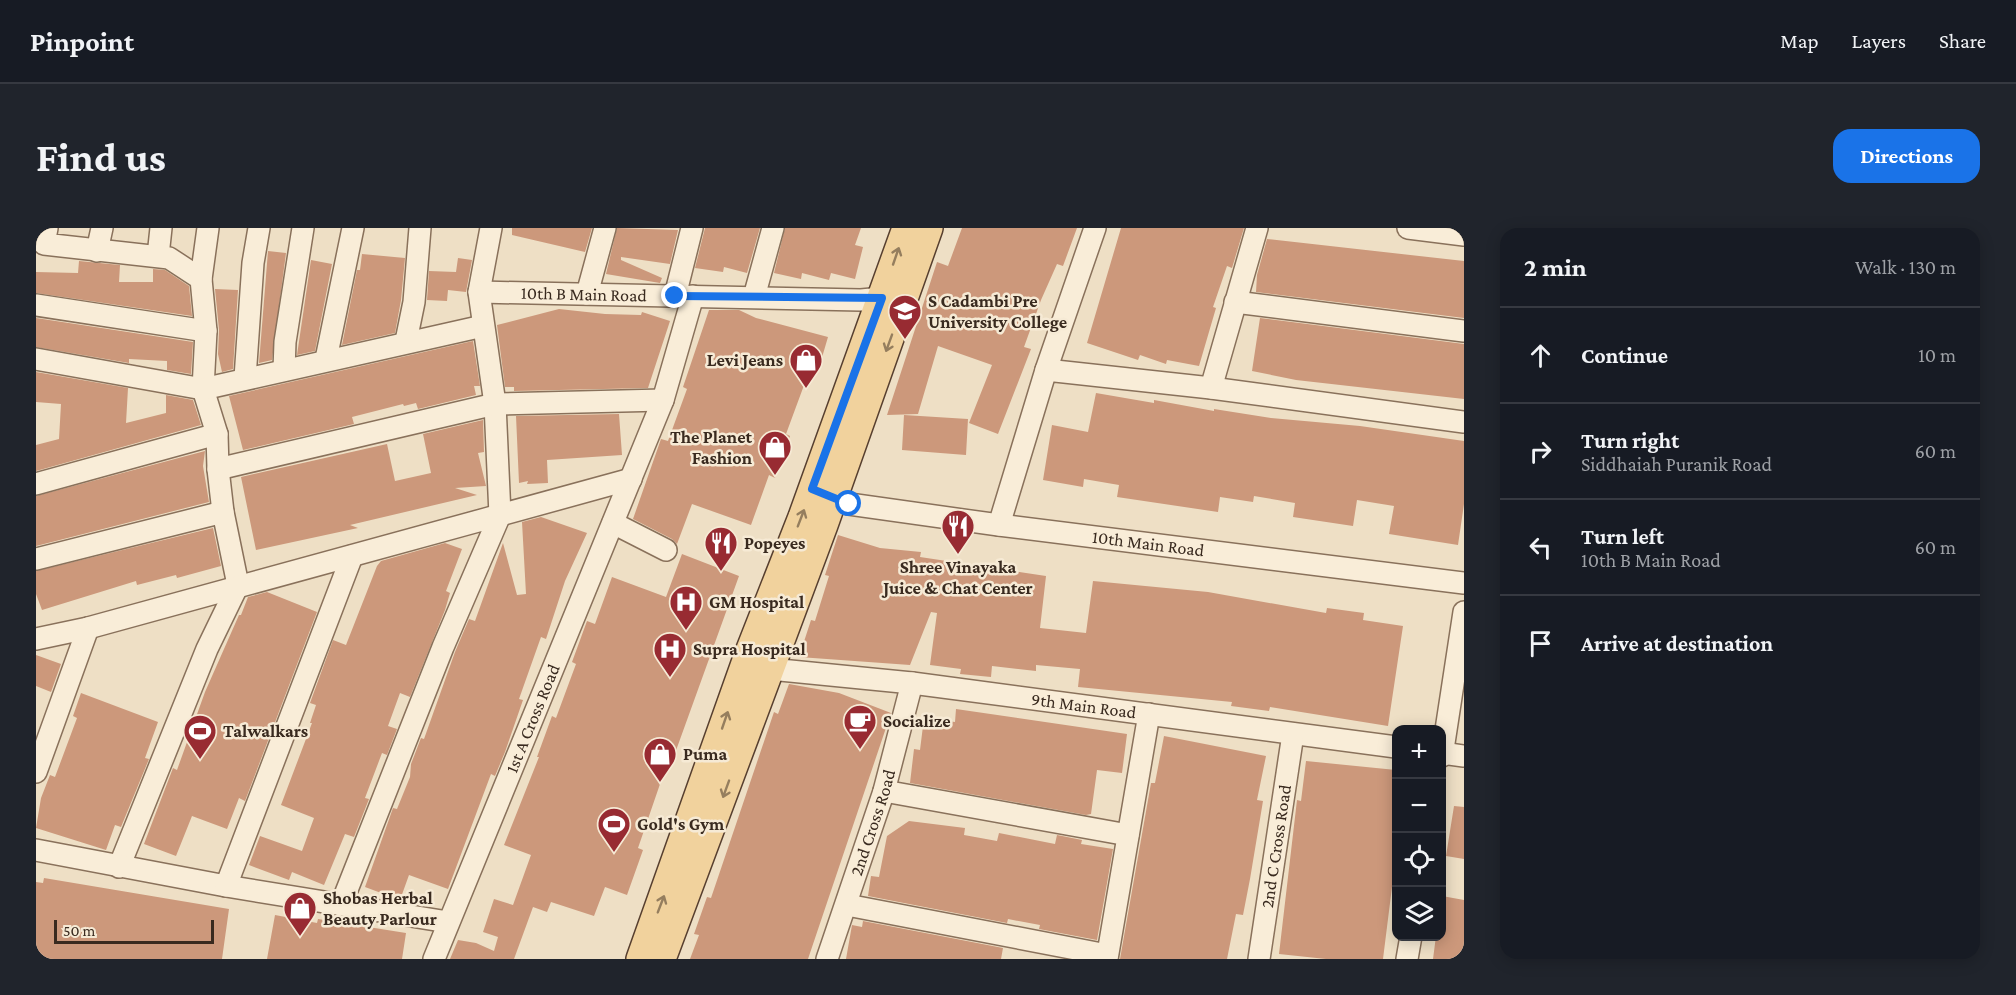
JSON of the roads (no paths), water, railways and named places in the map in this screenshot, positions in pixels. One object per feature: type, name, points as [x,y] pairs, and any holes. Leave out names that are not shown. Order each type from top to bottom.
[{"type":"main road","points":[[892,301],[906,228]]},
{"type":"main road","points":[[662,959],[770,669],[823,493],[892,301],[929,228]]},
{"type":"main road","points":[[640,959],[748,652],[823,493]]},
{"type":"street","points":[[47,228],[44,244],[97,252],[169,258],[201,279]]},
{"type":"street","points":[[97,252],[102,228]]},
{"type":"street","points":[[158,256],[161,228]]},
{"type":"street","points":[[119,867],[207,649],[238,585],[218,470],[217,434],[203,389],[206,331],[201,279],[208,228]]},
{"type":"street","points":[[245,378],[253,263],[259,228]]},
{"type":"street","points":[[284,370],[285,342],[303,228]]},
{"type":"street","points":[[326,359],[353,228]]},
{"type":"street","points":[[406,341],[414,302],[420,228]]},
{"type":"street","points":[[341,905],[443,647],[500,514],[495,404],[479,292],[491,228]]},
{"type":"street","points":[[587,294],[605,228]]},
{"type":"street","name":"1st A Cross Road","points":[[434,959],[663,400],[684,296],[692,228]]},
{"type":"street","points":[[754,297],[773,228]]},
{"type":"street","points":[[999,525],[1046,370],[1095,228]]},
{"type":"street","points":[[1211,388],[1257,228]]},
{"type":"street","points":[[1408,228],[1464,235]]},
{"type":"street","name":"10th B Main Road","points":[[479,292],[892,301]]},
{"type":"street","points":[[1235,302],[1464,331]]},
{"type":"street","points":[[36,305],[206,331]]},
{"type":"street","points":[[36,359],[203,389],[406,341],[483,326]]},
{"type":"street","points":[[1046,370],[1211,388],[1464,422]]},
{"type":"street","points":[[218,470],[495,404],[663,400]]},
{"type":"street","points":[[36,484],[217,434]]},
{"type":"street","points":[[36,639],[88,628],[631,479]]},
{"type":"street","name":"10th Main Road","points":[[823,493],[849,504],[1464,583]]},
{"type":"street","points":[[36,559],[224,512]]},
{"type":"street","points":[[613,523],[666,550]]},
{"type":"street","points":[[226,886],[352,556]]},
{"type":"street","points":[[1446,728],[1464,612]]},
{"type":"street","points":[[36,772],[88,628]]},
{"type":"street","name":"9th Main Road","points":[[770,669],[912,683],[1392,746]]},
{"type":"street","name":"2nd Cross Road","points":[[827,959],[884,792],[912,683]]},
{"type":"street","points":[[847,905],[1107,957],[1149,714]]},
{"type":"street","name":"2nd C Cross Road","points":[[1259,959],[1293,734]]},
{"type":"street","points":[[1446,754],[1464,756]]},
{"type":"street","points":[[884,792],[1128,835]]},
{"type":"street","points":[[36,850],[226,886],[448,922]]},
{"type":"street","points":[[1407,959],[1410,941]]},
{"type":"place","name":"S Cadambi Pre University College","points":[[905,340]]},
{"type":"place","name":"Levi Jeans","points":[[806,389]]},
{"type":"place","name":"The Planet Fashion","points":[[775,476]]},
{"type":"place","name":"Shree Vinayaka Juice & Chat Center","points":[[958,555]]},
{"type":"place","name":"Popeyes","points":[[721,572]]},
{"type":"place","name":"GM Hospital","points":[[686,631]]},
{"type":"place","name":"Supra Hospital","points":[[670,678]]},
{"type":"place","name":"Socialize","points":[[860,750]]},
{"type":"place","name":"Talwalkars","points":[[200,760]]},
{"type":"place","name":"Puma","points":[[660,783]]},
{"type":"place","name":"Gold's Gym","points":[[614,853]]},
{"type":"place","name":"Shobas Herbal Beauty Parlour","points":[[300,937]]}]
